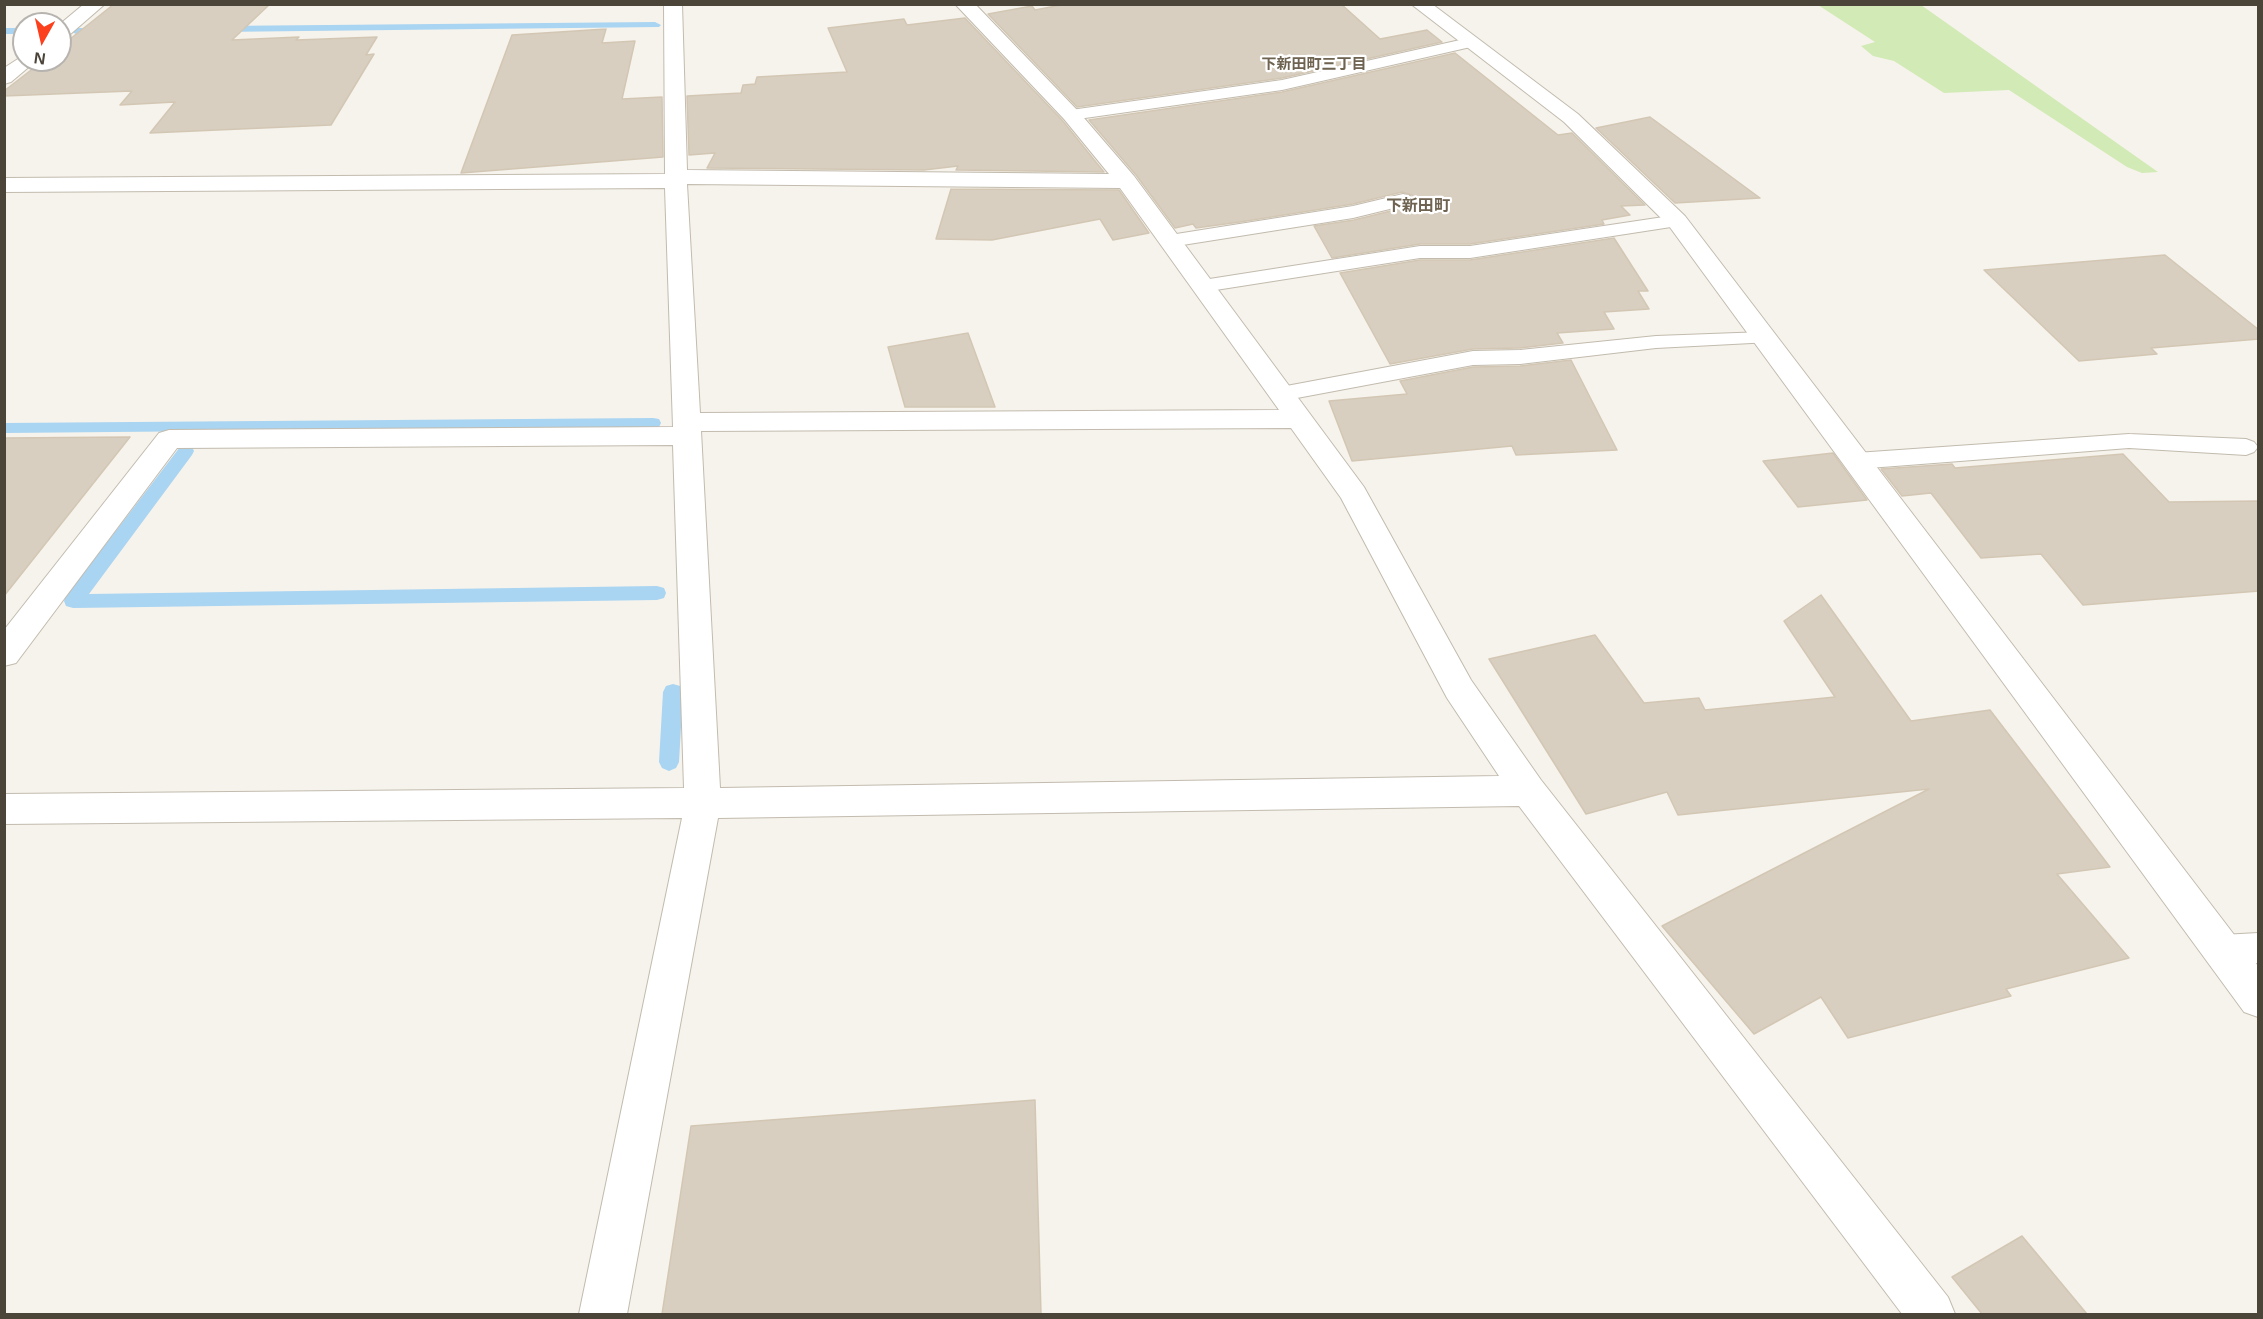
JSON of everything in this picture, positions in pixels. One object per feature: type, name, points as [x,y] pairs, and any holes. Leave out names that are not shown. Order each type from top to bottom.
[{"type":"street","points":[[72,23],[96,4]]},
{"type":"street","points":[[603,1314],[703,803],[676,179],[673,4]]},
{"type":"street","points":[[964,4],[1071,115],[1126,181],[1354,494],[1459,689],[1528,791],[1931,1314]]},
{"type":"street","points":[[1420,4],[1571,118],[1677,221],[2259,999]]},
{"type":"street","points":[[4,185],[676,179],[1126,181]]},
{"type":"street","points":[[4,654],[169,439],[1300,419]]},
{"type":"street","points":[[4,809],[703,803],[1528,791]]},
{"type":"lane","points":[[1071,115],[1282,85],[1469,43]]},
{"type":"lane","points":[[1170,241],[1353,212],[1403,200]]},
{"type":"lane","points":[[1203,286],[1420,252],[1470,252],[1677,221]]},
{"type":"lane","points":[[1281,394],[1473,358],[1520,357],[1656,342],[1764,338]]},
{"type":"lane","points":[[1856,461],[2129,441],[2246,447]]},
{"type":"lane","points":[[2222,950],[2259,948]]},
{"type":"green space","points":[[1818,5],[1921,5],[2158,172],[2142,173],[2127,167],[2009,90],[1944,93],[1894,61],[1873,56],[1861,46],[1875,42]]},
{"type":"building","points":[[114,4],[270,4],[232,40],[377,37],[366,55],[374,54],[331,125],[150,133],[175,102],[120,105],[132,91],[4,96],[4,91],[29,72],[72,72],[72,37]]},
{"type":"building","points":[[1066,4],[1341,4],[1380,39],[1427,30],[1442,42],[1282,78],[1077,107],[988,14],[1032,6],[1035,10]]},
{"type":"building","points":[[965,18],[1062,120],[1104,172],[956,170],[958,166],[924,170],[707,168],[715,153],[689,155],[687,96],[741,93],[743,85],[755,84],[757,77],[847,72],[828,28],[904,19],[907,25]]},
{"type":"building","points":[[606,29],[602,43],[635,41],[622,99],[662,97],[663,157],[461,173],[512,35]]},
{"type":"building","points":[[1455,53],[1558,135],[1572,133],[1645,205],[1621,206],[1630,215],[1602,220],[1604,224],[1470,244],[1420,244],[1332,258],[1314,226],[1354,220],[1411,206],[1414,201],[1412,195],[1402,192],[1353,204],[1240,222],[1196,228],[1193,224],[1175,228],[1136,175],[1089,120],[1282,92]]},
{"type":"building","points":[[1650,117],[1760,198],[1675,203],[1596,128]]},
{"type":"building","points":[[951,189],[1119,190],[1149,233],[1113,240],[1100,219],[992,240],[936,239]]},
{"type":"building","points":[[1614,238],[1648,291],[1638,291],[1649,309],[1604,312],[1614,329],[1557,333],[1563,343],[1520,348],[1473,349],[1390,364],[1340,273],[1420,260],[1470,260]]},
{"type":"building","points":[[2165,255],[2259,330],[2259,339],[2151,348],[2157,354],[2079,361],[1984,270]]},
{"type":"building","points":[[968,333],[995,407],[905,407],[888,347]]},
{"type":"building","points":[[1571,360],[1617,450],[1516,455],[1512,446],[1352,461],[1329,401],[1407,394],[1400,381],[1473,367],[1520,366]]},
{"type":"building","points":[[130,437],[4,596],[4,438]]},
{"type":"building","points":[[1833,453],[1867,500],[1798,507],[1763,461]]},
{"type":"building","points":[[2123,454],[2169,502],[2259,501],[2259,591],[2083,605],[2041,554],[1981,558],[1931,493],[1902,496],[1881,469],[1952,464],[1955,468]]},
{"type":"building","points":[[1821,595],[1911,721],[1990,710],[2110,867],[2057,874],[2129,958],[2006,989],[2011,996],[1848,1038],[1821,997],[1754,1034],[1662,926],[1929,789],[1678,815],[1667,792],[1586,814],[1489,659],[1595,635],[1644,703],[1699,698],[1705,710],[1835,697],[1784,621]]},
{"type":"building","points":[[1035,1100],[1041,1314],[662,1314],[691,1126]]},
{"type":"building","points":[[2022,1236],[2087,1314],[1982,1314],[1952,1277]]},
{"type":"waterway","points":[[217,29],[655,25]]},
{"type":"waterway","points":[[4,31],[12,31]]},
{"type":"waterway","points":[[76,31],[107,31]]},
{"type":"waterway","points":[[4,428],[653,423]]},
{"type":"waterway","points":[[186,451],[73,601],[657,593]]},
{"type":"waterway","points":[[669,762],[673,692]]},
{"type":"district","name":"下新田町三丁目","points":[[1314,65]]},
{"type":"district","name":"下新田町","points":[[1418,207]]}]
